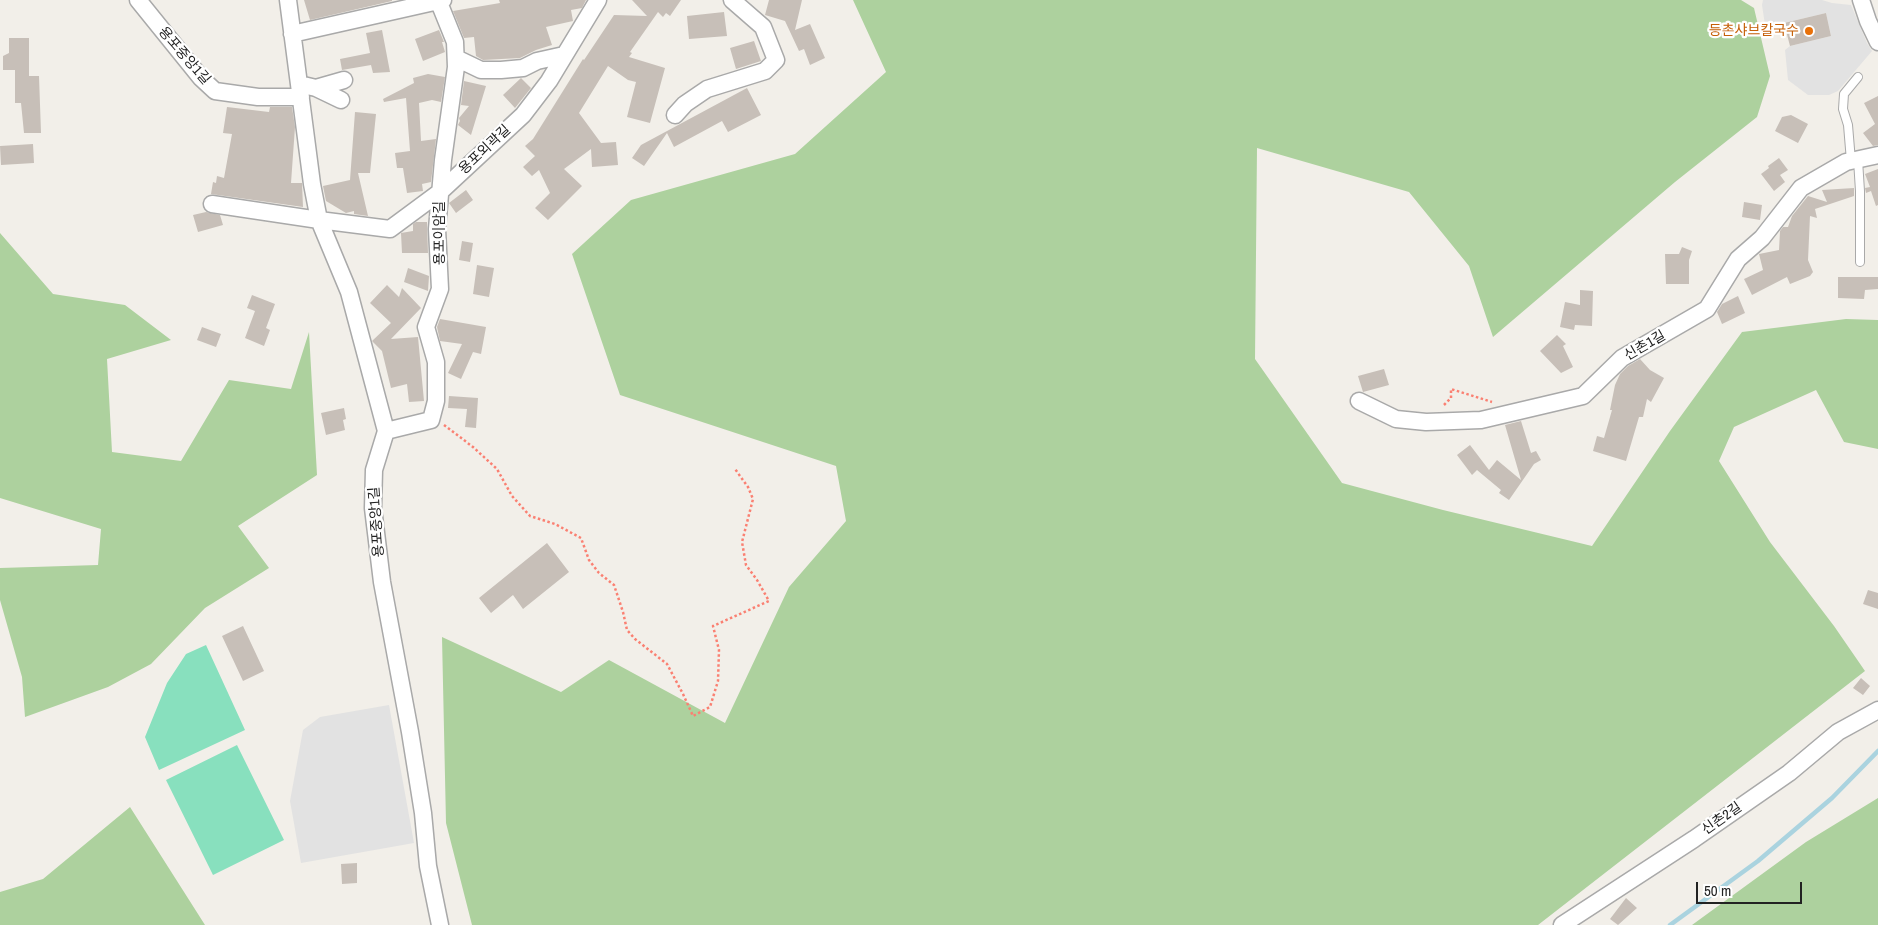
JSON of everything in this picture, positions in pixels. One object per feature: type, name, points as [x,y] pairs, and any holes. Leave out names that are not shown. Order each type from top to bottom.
[{"type":"street","name":"용포중앙1길","points":[[138,0],[201,78],[216,92],[258,97],[316,88],[341,100]]},
{"type":"street","points":[[288,0],[312,184],[319,220],[349,292],[386,431],[431,420]]},
{"type":"street","points":[[292,34],[440,0]]},
{"type":"street","name":"용포이암길","points":[[431,420],[436,401],[436,362],[426,327],[440,289],[437,229],[443,160],[454,91],[456,58],[455,42],[440,0]]},
{"type":"street","name":"용포외곽길","points":[[319,220],[390,229],[440,192],[523,114],[549,81],[598,0]]},
{"type":"street","points":[[674,115],[685,104],[707,89],[765,71],[776,60],[763,27],[732,0]]},
{"type":"street","points":[[1862,0],[1868,21],[1878,42]]},
{"type":"street","points":[[456,58],[481,70],[501,70],[523,68],[537,61],[564,55]]},
{"type":"street","points":[[316,88],[344,80]]},
{"type":"street","name":"신촌1길","points":[[1359,401],[1396,419],[1426,422],[1482,420],[1583,396],[1622,358],[1707,308],[1738,259],[1762,238],[1801,188],[1846,162],[1878,155]]},
{"type":"street","points":[[212,204],[319,220]]},
{"type":"street","name":"용포중앙1길","points":[[386,431],[374,470],[373,508],[382,582],[410,732],[423,813],[428,866],[440,925]]},
{"type":"street","name":"신촌2길","points":[[1562,925],[1694,839],[1789,773],[1838,732],[1878,710]]},
{"type":"lane","points":[[1858,77],[1844,94],[1843,109],[1848,125],[1860,191],[1860,262]]},
{"type":"path","points":[[1444,405],[1450,398],[1451,389],[1499,404],[1513,412]]},
{"type":"path","points":[[431,420],[447,426],[497,469],[512,496],[530,516],[555,524],[581,538],[589,560],[599,573],[614,585],[628,630],[667,664],[693,716],[710,707],[718,681],[719,650],[713,626],[769,602],[746,565],[742,542],[753,499],[748,487],[735,469]]},
{"type":"green space","points":[[853,0],[1741,0],[1754,8],[1770,76],[1757,117],[1675,182],[1493,337],[1469,266],[1409,192],[1257,148],[1255,359],[1342,483],[1443,510],[1592,546],[1670,431],[1742,332],[1846,319],[1878,320],[1878,449],[1844,442],[1816,390],[1734,427],[1719,461],[1770,542],[1834,626],[1865,671],[1538,925],[472,925],[446,823],[442,637],[561,692],[609,660],[725,723],[789,587],[846,521],[836,466],[620,395],[572,254],[631,200],[795,154],[886,72]]},
{"type":"green space","points":[[0,233],[53,294],[125,305],[171,340],[107,359],[112,452],[181,461],[229,380],[291,389],[309,332],[317,475],[238,526],[269,568],[205,608],[151,664],[108,687],[25,717],[22,677],[0,600],[0,568],[98,565],[101,529],[0,498]]},
{"type":"green space","points":[[206,645],[245,730],[159,770],[145,737],[167,683],[186,654]]},
{"type":"green space","points":[[237,745],[284,840],[213,875],[166,780]]},
{"type":"green space","points":[[1878,798],[1878,925],[1692,925],[1806,842]]},
{"type":"green space","points":[[130,807],[205,925],[0,925],[0,892],[43,879]]},
{"type":"shaded area","points":[[1763,0],[1822,0],[1851,5],[1872,51],[1838,91],[1829,95],[1808,95],[1788,80],[1785,50],[1790,46],[1831,36],[1826,13],[1784,23],[1765,25]]},
{"type":"shaded area","points":[[389,705],[414,843],[301,863],[290,801],[303,730],[320,717]]},
{"type":"building","points":[[304,0],[392,0],[392,1],[310,20]]},
{"type":"building","points":[[499,0],[586,0],[582,8],[571,10],[573,21],[546,27],[552,45],[520,58],[483,60],[476,56],[474,37],[464,38],[453,11],[500,3]]},
{"type":"building","points":[[632,0],[681,0],[670,16],[666,13],[663,17],[658,12],[630,52],[632,53],[629,57],[665,68],[650,123],[627,117],[636,82],[628,80],[608,66],[579,113],[601,143],[616,142],[618,165],[592,167],[591,149],[564,169],[582,186],[548,220],[535,208],[550,193],[539,170],[532,176],[523,167],[535,156],[525,146],[533,139],[583,59],[614,15],[647,16]]},
{"type":"building","points":[[769,0],[802,0],[795,30],[810,24],[825,58],[810,65],[804,49],[799,51],[785,21],[765,15]]},
{"type":"building","points":[[724,12],[727,36],[689,39],[687,16]]},
{"type":"building","points":[[1826,13],[1831,36],[1790,46],[1784,23]]},
{"type":"building","points":[[382,30],[390,72],[373,73],[371,65],[342,70],[340,59],[370,53],[366,33]]},
{"type":"building","points":[[439,30],[444,42],[442,42],[445,52],[423,61],[415,39]]},
{"type":"building","points":[[9,38],[29,38],[29,76],[39,76],[41,133],[24,133],[21,103],[15,103],[15,70],[3,70],[3,56],[9,53]]},
{"type":"building","points":[[754,41],[761,61],[736,69],[730,48]]},
{"type":"building","points":[[428,74],[445,77],[441,102],[432,100],[419,103],[421,141],[436,139],[431,182],[422,184],[423,191],[407,193],[403,168],[397,168],[395,153],[410,151],[406,98],[384,102],[383,99],[414,83],[413,78]]},
{"type":"building","points":[[521,78],[531,88],[515,108],[503,95]]},
{"type":"building","points":[[464,81],[486,86],[471,135],[458,125],[459,118],[469,106],[461,105]]},
{"type":"building","points":[[747,88],[761,115],[728,132],[722,121],[674,147],[667,133],[644,166],[632,158],[641,145]]},
{"type":"building","points":[[1878,96],[1878,145],[1873,146],[1863,133],[1875,124],[1864,103]]},
{"type":"building","points":[[227,107],[269,112],[270,107],[292,107],[295,127],[291,183],[302,183],[303,207],[211,194],[213,182],[216,183],[217,176],[224,178],[232,134],[223,133]]},
{"type":"building","points":[[355,112],[376,114],[370,173],[358,173],[368,216],[354,214],[354,211],[346,213],[326,201],[323,186],[350,180]]},
{"type":"building","points":[[1791,115],[1808,124],[1798,143],[1775,131],[1782,117]]},
{"type":"building","points":[[33,144],[34,163],[1,165],[0,146]]},
{"type":"building","points":[[1779,158],[1788,170],[1780,175],[1785,182],[1774,191],[1761,174]]},
{"type":"building","points":[[1878,169],[1878,205],[1876,206],[1871,191],[1866,193],[1865,188],[1870,187],[1865,174]]},
{"type":"building","points":[[1854,188],[1854,196],[1815,209],[1817,218],[1810,216],[1808,260],[1813,272],[1810,276],[1790,284],[1787,277],[1752,295],[1744,279],[1763,270],[1759,254],[1779,250],[1780,231],[1783,227],[1788,227],[1792,216],[1808,196],[1827,202],[1822,190]]},
{"type":"building","points":[[466,190],[473,200],[456,213],[449,203]]},
{"type":"building","points":[[1744,202],[1762,205],[1760,220],[1742,217]]},
{"type":"building","points":[[206,212],[220,215],[223,225],[198,232],[193,215]]},
{"type":"building","points":[[416,222],[427,222],[428,253],[402,253],[401,233],[413,231],[413,224]]},
{"type":"building","points":[[462,241],[473,243],[470,262],[459,260]]},
{"type":"building","points":[[1682,247],[1692,251],[1689,260],[1689,284],[1666,284],[1665,254],[1679,254]]},
{"type":"building","points":[[477,265],[494,268],[489,297],[473,294]]},
{"type":"building","points":[[408,268],[429,276],[428,291],[404,282]]},
{"type":"building","points":[[1838,277],[1878,277],[1878,289],[1865,290],[1864,299],[1838,298]]},
{"type":"building","points":[[387,285],[399,297],[402,288],[421,308],[391,339],[418,337],[424,401],[409,402],[407,384],[391,388],[382,351],[372,341],[391,323],[370,303]]},
{"type":"building","points":[[1580,290],[1593,291],[1592,326],[1575,325],[1574,330],[1560,327],[1565,302],[1580,305]]},
{"type":"building","points":[[252,295],[275,304],[266,328],[270,330],[264,346],[245,338],[255,311],[247,308]]},
{"type":"building","points":[[1738,296],[1745,313],[1722,324],[1717,312],[1722,304]]},
{"type":"building","points":[[440,319],[486,327],[481,354],[473,352],[461,379],[448,373],[462,344],[440,341],[437,327]]},
{"type":"building","points":[[202,327],[221,334],[216,347],[197,340]]},
{"type":"building","points":[[1557,335],[1566,344],[1563,346],[1573,367],[1561,373],[1540,351]]},
{"type":"building","points":[[1640,359],[1650,370],[1664,378],[1651,402],[1647,399],[1643,417],[1639,417],[1626,461],[1593,451],[1597,436],[1604,438],[1612,410],[1610,410],[1615,385],[1620,374],[1628,366]]},
{"type":"building","points":[[1384,369],[1389,385],[1363,392],[1358,376]]},
{"type":"building","points":[[449,396],[478,398],[476,428],[465,427],[467,409],[448,408]]},
{"type":"building","points":[[344,408],[346,419],[343,420],[345,430],[326,435],[321,413]]},
{"type":"building","points":[[1521,421],[1531,453],[1536,451],[1541,460],[1534,464],[1509,500],[1499,493],[1501,490],[1477,470],[1472,475],[1457,455],[1470,445],[1489,470],[1497,460],[1521,480],[1505,425]]},
{"type":"building","points":[[547,543],[569,572],[523,609],[513,595],[491,613],[479,598]]},
{"type":"building","points":[[1868,590],[1878,593],[1878,609],[1863,604]]},
{"type":"building","points":[[243,626],[264,671],[243,681],[222,636]]},
{"type":"building","points":[[1861,678],[1870,686],[1863,695],[1853,688]]},
{"type":"building","points":[[357,863],[357,883],[342,884],[341,864]]},
{"type":"building","points":[[1626,898],[1637,908],[1618,925],[1610,919]]},
{"type":"waterway","points":[[1670,925],[1758,861],[1832,798],[1878,751]]},
{"type":"place","name":"등촌샤브칼국수","points":[[1809,31]]}]
